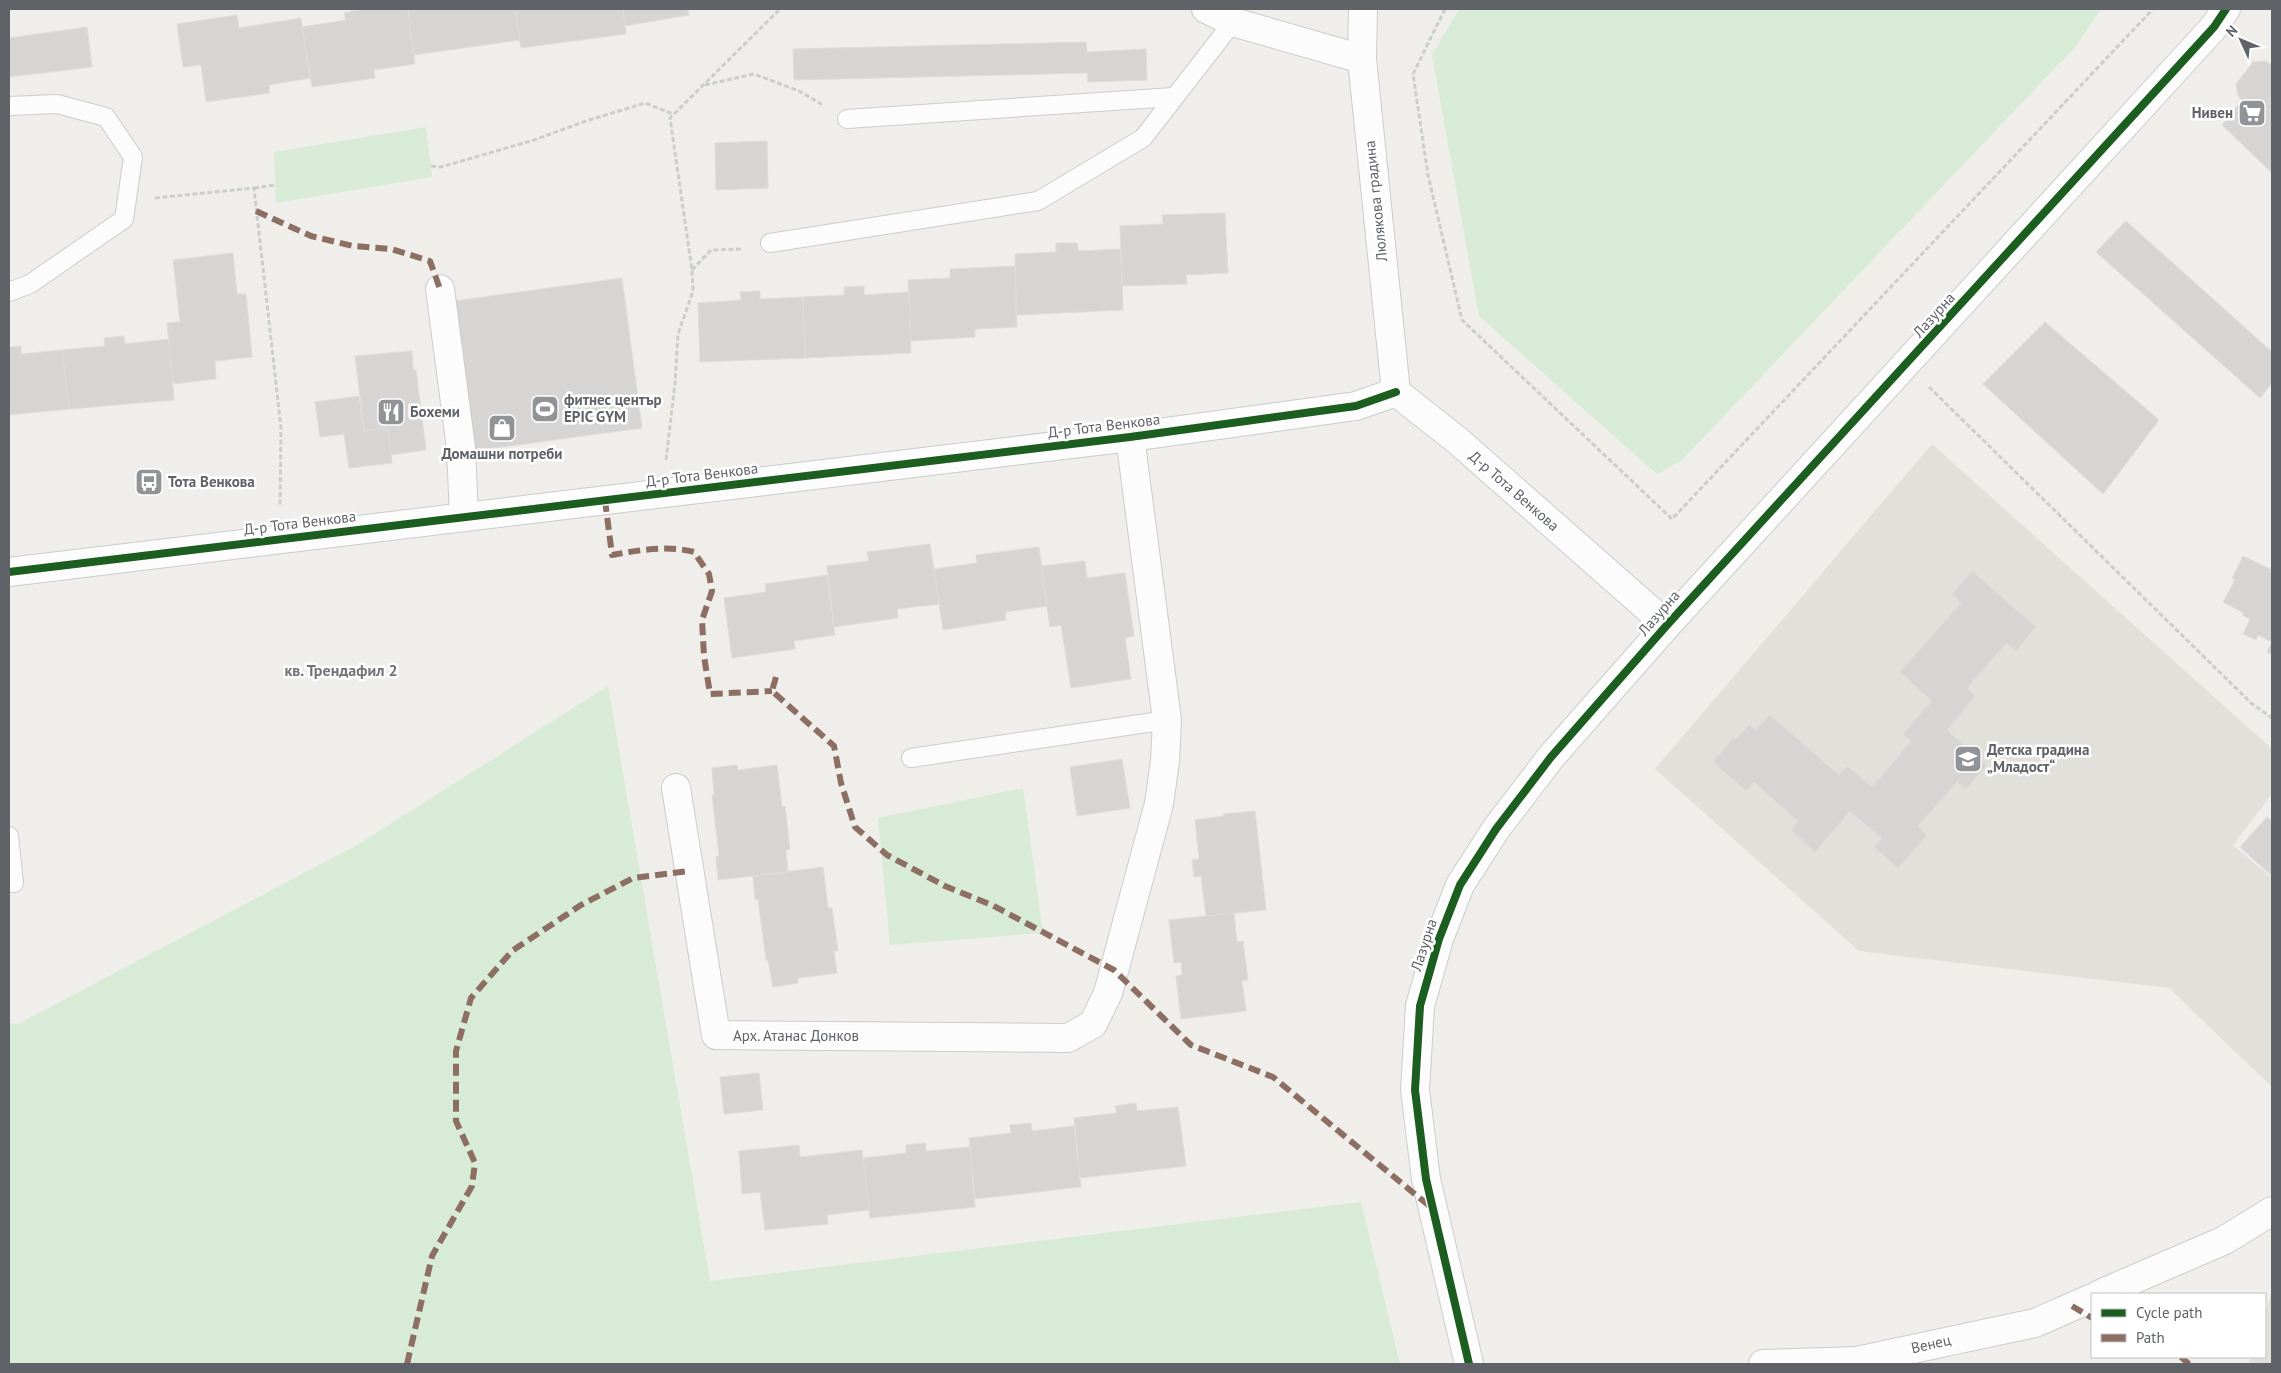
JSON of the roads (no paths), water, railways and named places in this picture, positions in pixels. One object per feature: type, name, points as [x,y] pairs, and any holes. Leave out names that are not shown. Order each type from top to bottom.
[{"type":"street","points":[[1206,9],[1233,22],[1362,59]]},
{"type":"street","name":"Люлякова градина","points":[[1363,9],[1362,59],[1396,392]]},
{"type":"street","name":"Лазурна","points":[[1469,1364],[1426,1179],[1415,1090],[1420,1006],[1439,940],[1460,885],[1491,837],[1551,757],[1667,626],[2214,27],[2226,9]]},
{"type":"street","points":[[440,290],[461,448],[464,517]]},
{"type":"street","name":"Д-р Тота Венкова","points":[[9,572],[1130,436],[1356,406],[1396,392],[1458,441],[1667,626]]},
{"type":"street","points":[[1130,436],[1167,720]]},
{"type":"street","name":"Арх. Атанас Донков","points":[[676,788],[716,1036],[1068,1038],[1092,1024],[1108,993],[1159,804],[1165,761],[1167,720]]},
{"type":"street","points":[[2102,1293],[2225,1240],[2272,1211]]},
{"type":"street","name":"Венец","points":[[1763,1364],[1857,1361],[2035,1322],[2091,1298]]},
{"type":"lane","points":[[770,243],[1038,201],[1143,138],[1233,22]]},
{"type":"lane","points":[[848,119],[1173,97]]},
{"type":"lane","points":[[9,106],[57,104],[106,117],[133,158],[124,219],[30,284],[9,292]]},
{"type":"lane","points":[[912,758],[1167,720]]},
{"type":"lane","points":[[9,836],[14,883],[9,883]]},
{"type":"place","name":"Нивен","points":[[2252,113]]},
{"type":"place","name":"фитнес център EPIC GYM","points":[[545,409]]},
{"type":"place","name":"Бохеми","points":[[391,412]]},
{"type":"place","name":"Домашни потреби","points":[[502,428]]},
{"type":"place","name":"Тота Венкова","points":[[149,482]]},
{"type":"place","name":"Детска градина „Младост“","points":[[1968,759]]},
{"type":"district","name":"кв. Трендафил 2","points":[[341,670]]}]
